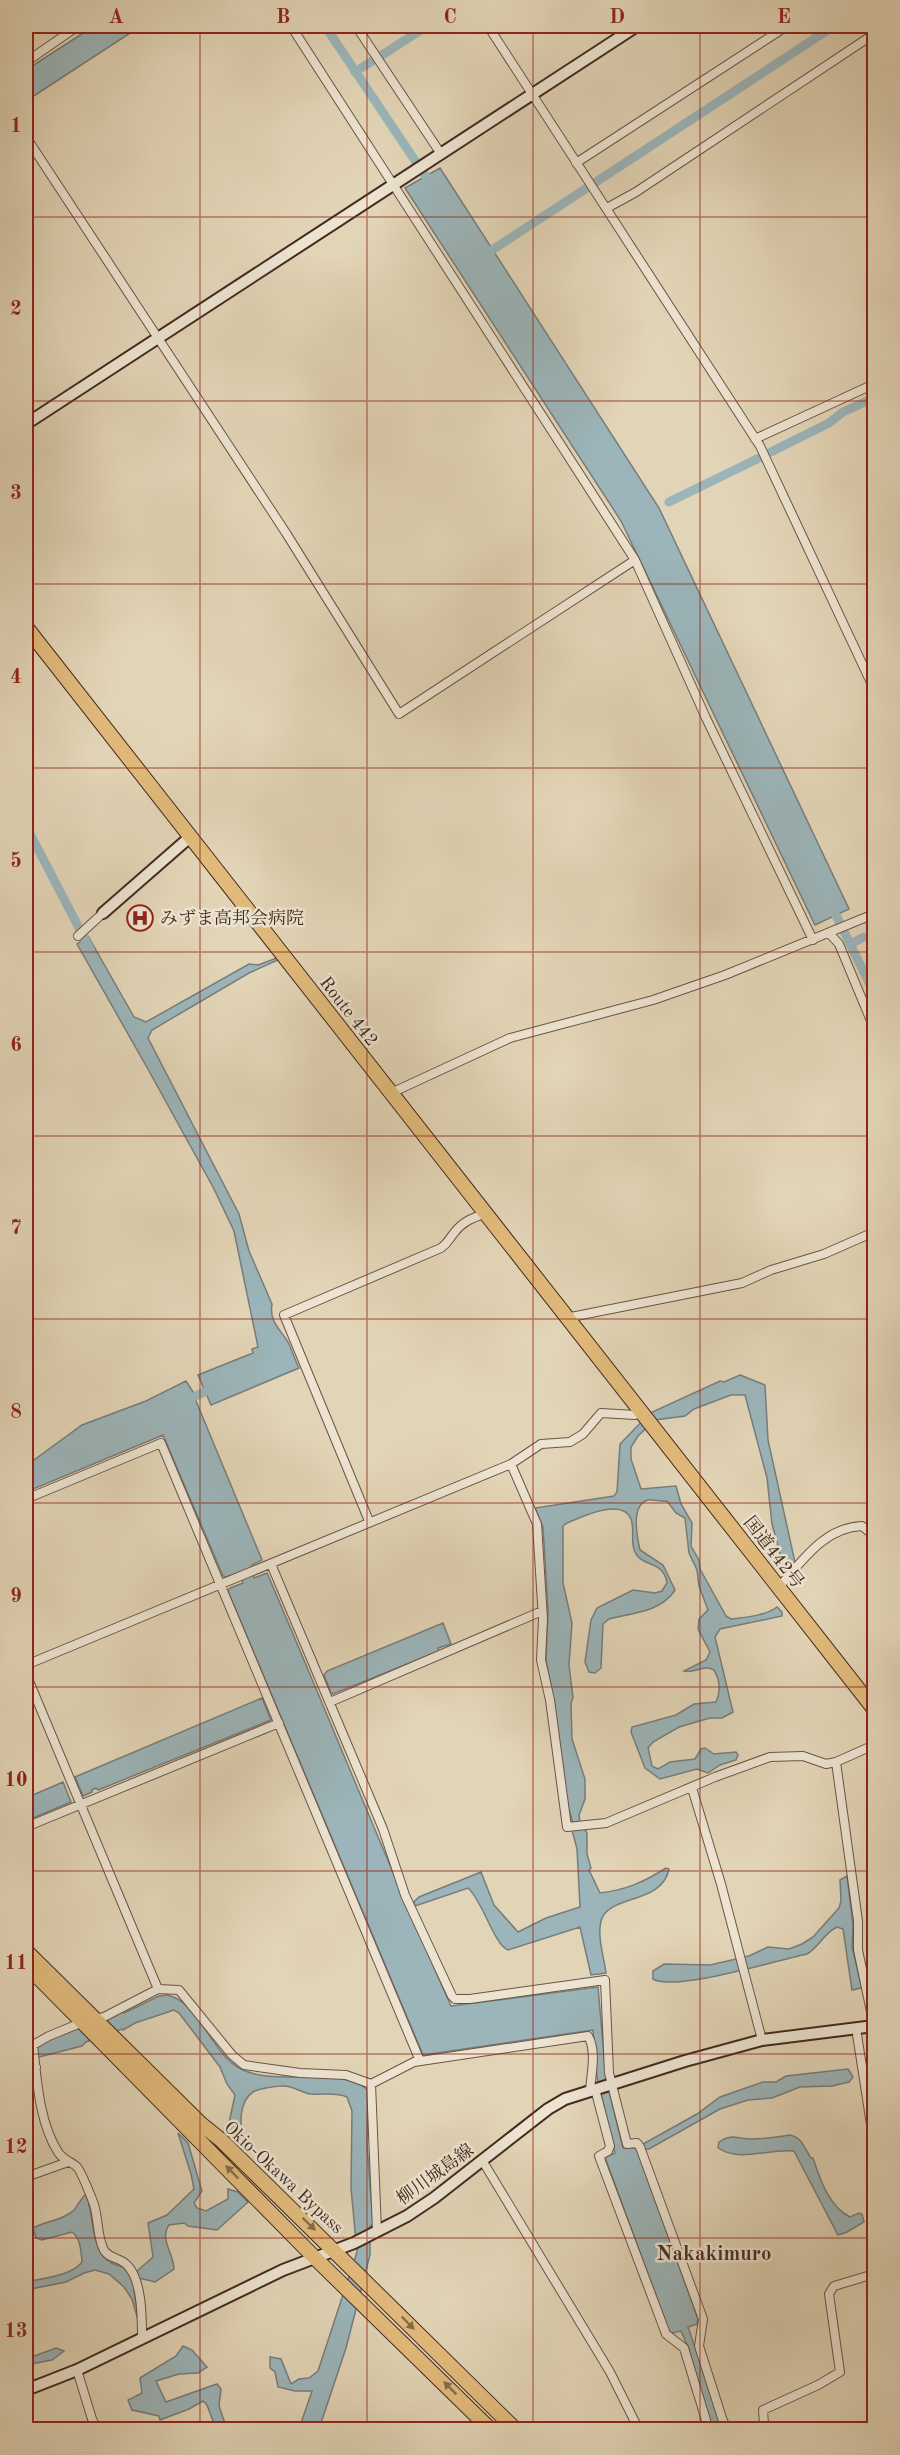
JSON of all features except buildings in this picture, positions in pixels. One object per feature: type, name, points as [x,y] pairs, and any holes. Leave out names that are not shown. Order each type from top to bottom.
[{"type":"highway","name":"Route 442","points":[[26,627],[484,1214],[642,1412]]},
{"type":"highway","name":"国道442号","points":[[642,1412],[874,1709]]},
{"type":"highway","name":"Okio-Okawa Bypass","points":[[26,1951],[105,2038],[215,2145],[266,2184],[351,2265],[516,2430]]},
{"type":"highway","name":"Okio-Okawa Bypass","points":[[26,1965],[90,2022]]},
{"type":"highway","name":"Okio-Okawa Bypass","points":[[215,2145],[255,2196],[315,2258],[491,2430]]},
{"type":"main road","points":[[26,424],[637,26]]},
{"type":"main road","points":[[103,913],[190,837]]},
{"type":"main road","name":"柳川城島線","points":[[26,2390],[77,2370],[283,2270],[354,2243],[414,2211],[556,2104],[595,2089],[762,2040],[874,2026]]},
{"type":"street","points":[[26,62],[78,26]]},
{"type":"street","points":[[291,26],[398,183],[635,560],[706,718],[813,940]]},
{"type":"street","points":[[356,26],[436,157]]},
{"type":"street","points":[[488,26],[755,439],[874,689]]},
{"type":"street","points":[[576,163],[787,26]]},
{"type":"street","points":[[607,208],[636,192],[874,34]]},
{"type":"street","points":[[26,137],[156,339],[286,533],[399,714],[635,560]]},
{"type":"street","points":[[755,439],[874,384]]},
{"type":"street","points":[[78,936],[103,913]]},
{"type":"street","points":[[390,1094],[510,1038],[616,1011],[731,973],[874,914]]},
{"type":"street","points":[[831,932],[839,944],[874,1028]]},
{"type":"street","points":[[369,1521],[284,1315],[441,1248],[449,1243],[454,1233],[467,1220],[484,1214]]},
{"type":"street","points":[[566,1318],[742,1283],[771,1270],[824,1254],[874,1232]]},
{"type":"street","points":[[26,1665],[511,1464],[541,1444],[570,1442],[582,1434],[601,1413],[635,1414],[642,1412]]},
{"type":"street","points":[[26,1499],[161,1443],[223,1584],[420,2061]]},
{"type":"street","points":[[511,1464],[537,1524],[542,1611],[541,1660],[550,1700],[567,1827],[606,1823],[770,1757],[803,1756],[826,1764],[836,1762],[874,1745]]},
{"type":"street","points":[[779,1587],[807,1556],[835,1531],[849,1526],[862,1526],[874,1536]]},
{"type":"street","points":[[268,1565],[330,1702],[383,1829],[405,1895],[452,1996],[455,1999],[470,1999],[605,1980],[609,2073],[627,2144],[638,2143],[640,2146],[703,2319],[699,2346],[728,2430]]},
{"type":"street","points":[[330,1702],[542,1611]]},
{"type":"street","points":[[26,1674],[158,1989]]},
{"type":"street","points":[[26,1827],[279,1723]]},
{"type":"street","points":[[836,1762],[858,1921],[858,1950],[874,2026]]},
{"type":"street","points":[[692,1788],[724,1894],[762,2040]]},
{"type":"street","points":[[142,2337],[141,2307],[131,2270],[125,2263],[107,2255],[104,2250],[99,2236],[95,2206],[77,2166],[60,2155],[44,2121],[33,2045],[49,2036],[104,2018],[158,1989],[179,1990],[232,2055],[244,2065],[290,2072],[346,2075],[371,2084],[420,2061],[588,2036],[591,2040],[595,2089],[610,2146],[608,2151],[599,2156],[666,2334],[684,2348],[709,2430]]},
{"type":"street","points":[[856,2028],[874,2144]]},
{"type":"street","points":[[26,2072],[35,2065]]},
{"type":"street","points":[[371,2084],[375,2232]]},
{"type":"street","points":[[482,2160],[610,2372],[639,2430]]},
{"type":"street","points":[[26,2177],[68,2162]]},
{"type":"street","points":[[761,2430],[764,2424],[763,2410],[818,2385],[840,2372],[829,2294],[834,2286],[874,2274]]},
{"type":"street","points":[[77,2370],[97,2430]]},
{"type":"water","points":[[94,26],[141,26],[26,101],[26,70]]},
{"type":"water","points":[[440,168],[659,508],[849,909],[815,925],[621,521],[405,188]]},
{"type":"water","points":[[88,936],[134,1017],[146,1022],[249,964],[258,965],[277,958],[278,960],[249,973],[152,1030],[148,1038],[239,1214],[249,1251],[272,1304],[273,1320],[288,1342],[299,1368],[211,1405],[198,1375],[253,1353],[252,1349],[258,1347],[234,1231],[213,1187],[77,944]]},
{"type":"water","points":[[740,1375],[765,1385],[768,1440],[796,1567],[786,1576],[772,1524],[767,1478],[745,1395],[731,1395],[694,1409],[685,1416],[655,1420],[638,1436],[631,1447],[631,1459],[641,1489],[676,1486],[681,1504],[692,1523],[691,1546],[699,1560],[700,1569],[726,1616],[731,1619],[755,1616],[777,1607],[782,1612],[782,1616],[720,1629],[715,1637],[733,1712],[722,1718],[710,1718],[679,1727],[653,1742],[648,1748],[652,1766],[658,1769],[670,1762],[695,1759],[701,1749],[705,1748],[714,1754],[736,1752],[738,1755],[736,1760],[720,1765],[708,1773],[697,1769],[660,1779],[645,1768],[631,1732],[632,1727],[676,1715],[694,1704],[716,1702],[719,1694],[719,1682],[714,1670],[706,1668],[684,1671],[706,1660],[710,1652],[698,1629],[699,1619],[708,1610],[699,1586],[697,1570],[689,1553],[685,1518],[676,1513],[667,1501],[648,1500],[639,1508],[636,1522],[640,1550],[663,1565],[675,1590],[662,1603],[654,1607],[609,1619],[603,1624],[601,1668],[595,1673],[589,1672],[585,1662],[591,1620],[597,1608],[633,1590],[655,1593],[662,1591],[667,1583],[661,1570],[642,1560],[635,1552],[632,1523],[627,1513],[620,1510],[601,1510],[563,1526],[563,1583],[572,1623],[569,1665],[573,1698],[571,1703],[572,1739],[585,1779],[585,1799],[579,1815],[580,1822],[587,1833],[587,1854],[591,1868],[589,1870],[600,1893],[634,1885],[666,1868],[669,1869],[664,1880],[656,1889],[606,1912],[601,1921],[600,1934],[606,1973],[591,1975],[580,1927],[508,1950],[498,1940],[479,1902],[468,1888],[415,1906],[414,1902],[419,1897],[481,1872],[494,1905],[518,1932],[546,1918],[580,1907],[577,1849],[572,1830],[575,1830],[568,1806],[546,1660],[548,1610],[543,1527],[535,1508],[614,1496],[617,1492],[620,1444],[650,1413],[720,1381],[724,1382]]},
{"type":"water","points":[[186,1381],[197,1398],[196,1401],[262,1560],[252,1565],[254,1578],[267,1573],[451,2006],[598,1987],[606,2079],[623,2148],[636,2147],[698,2319],[697,2324],[688,2327],[723,2429],[713,2429],[709,2423],[689,2349],[681,2331],[672,2333],[669,2331],[606,2160],[606,2157],[615,2153],[597,2077],[593,2030],[423,2055],[228,1591],[243,1583],[239,1573],[223,1576],[163,1435],[26,1492],[26,1466],[82,1425],[146,1401]]},
{"type":"water","points":[[443,1623],[451,1644],[438,1648],[439,1651],[331,1693],[324,1675],[327,1671]]},
{"type":"water","points":[[262,1698],[271,1720],[98,1790],[96,1788],[83,1796],[75,1777]]},
{"type":"water","points":[[63,1782],[71,1802],[26,1821],[26,1798]]},
{"type":"water","points":[[847,1876],[853,1925],[852,1947],[861,1984],[874,1980],[874,1985],[852,1990],[843,1929],[837,1927],[807,1954],[704,1978],[665,1982],[653,1979],[653,1971],[664,1964],[710,1965],[749,1956],[768,1947],[789,1949],[802,1944],[813,1937],[839,1908],[840,1880]]},
{"type":"water","points":[[167,1995],[178,1999],[188,2007],[221,2052],[241,2069],[271,2076],[341,2079],[356,2083],[368,2090],[367,2144],[373,2224],[370,2226],[370,2255],[346,2348],[319,2429],[299,2429],[312,2391],[295,2391],[278,2387],[275,2372],[270,2368],[270,2357],[281,2359],[291,2384],[299,2379],[309,2378],[318,2371],[357,2252],[351,2188],[352,2111],[347,2097],[307,2093],[284,2086],[253,2092],[245,2101],[241,2114],[244,2140],[240,2146],[238,2138],[229,2135],[224,2130],[229,2123],[235,2095],[227,2084],[220,2067],[179,2013],[174,2010],[86,2042],[82,2046],[31,2059],[31,2064],[26,2067],[26,2050],[38,2047],[63,2032],[122,2011],[124,2013],[159,1996]]},
{"type":"water","points":[[848,2069],[853,2077],[849,2082],[832,2086],[800,2087],[772,2098],[748,2100],[720,2109],[649,2149],[645,2149],[643,2144],[697,2114],[720,2097],[763,2082],[776,2082],[786,2076]]},
{"type":"water","points":[[178,2133],[188,2143],[202,2191],[194,2203],[197,2208],[206,2211],[228,2199],[228,2189],[238,2192],[248,2202],[217,2230],[188,2226],[184,2223],[169,2225],[166,2230],[166,2241],[174,2269],[155,2282],[139,2278],[133,2283],[139,2323],[132,2299],[124,2287],[109,2274],[95,2270],[66,2282],[26,2290],[26,2282],[64,2273],[82,2262],[79,2242],[72,2232],[42,2240],[36,2238],[33,2228],[70,2213],[86,2194],[95,2237],[107,2260],[124,2268],[130,2274],[153,2257],[148,2223],[167,2215],[194,2189]]},
{"type":"water","points":[[790,2135],[801,2141],[813,2158],[826,2192],[836,2207],[850,2217],[862,2214],[864,2222],[838,2235],[794,2151],[745,2155],[718,2148],[719,2142],[727,2138],[756,2139]]},
{"type":"water","points":[[183,2346],[192,2350],[207,2367],[198,2373],[179,2374],[156,2381],[166,2402],[217,2384],[221,2389],[219,2406],[227,2429],[216,2429],[207,2405],[203,2401],[160,2420],[159,2416],[132,2410],[128,2400],[142,2393],[140,2378],[176,2356]]},
{"type":"water","points":[[56,2348],[64,2351],[52,2360],[26,2365],[26,2359]]},
{"type":"waterway","points":[[325,26],[432,186]]},
{"type":"waterway","points":[[382,55],[427,26]]},
{"type":"waterway","points":[[483,256],[834,26]]},
{"type":"waterway","points":[[355,72],[372,61]]},
{"type":"waterway","points":[[771,452],[829,423],[843,412],[874,398]]},
{"type":"waterway","points":[[669,502],[759,458]]},
{"type":"waterway","points":[[26,826],[90,949]]},
{"type":"waterway","points":[[831,905],[874,993]]},
{"type":"waterway","points":[[850,944],[864,937]]},
{"type":"waterway","points":[[187,1400],[215,1387]]},
{"type":"place","name":"みずま高邦会病院","points":[[140,918]]},
{"type":"district","name":"Nakakimuro","points":[[714,2253]]}]
